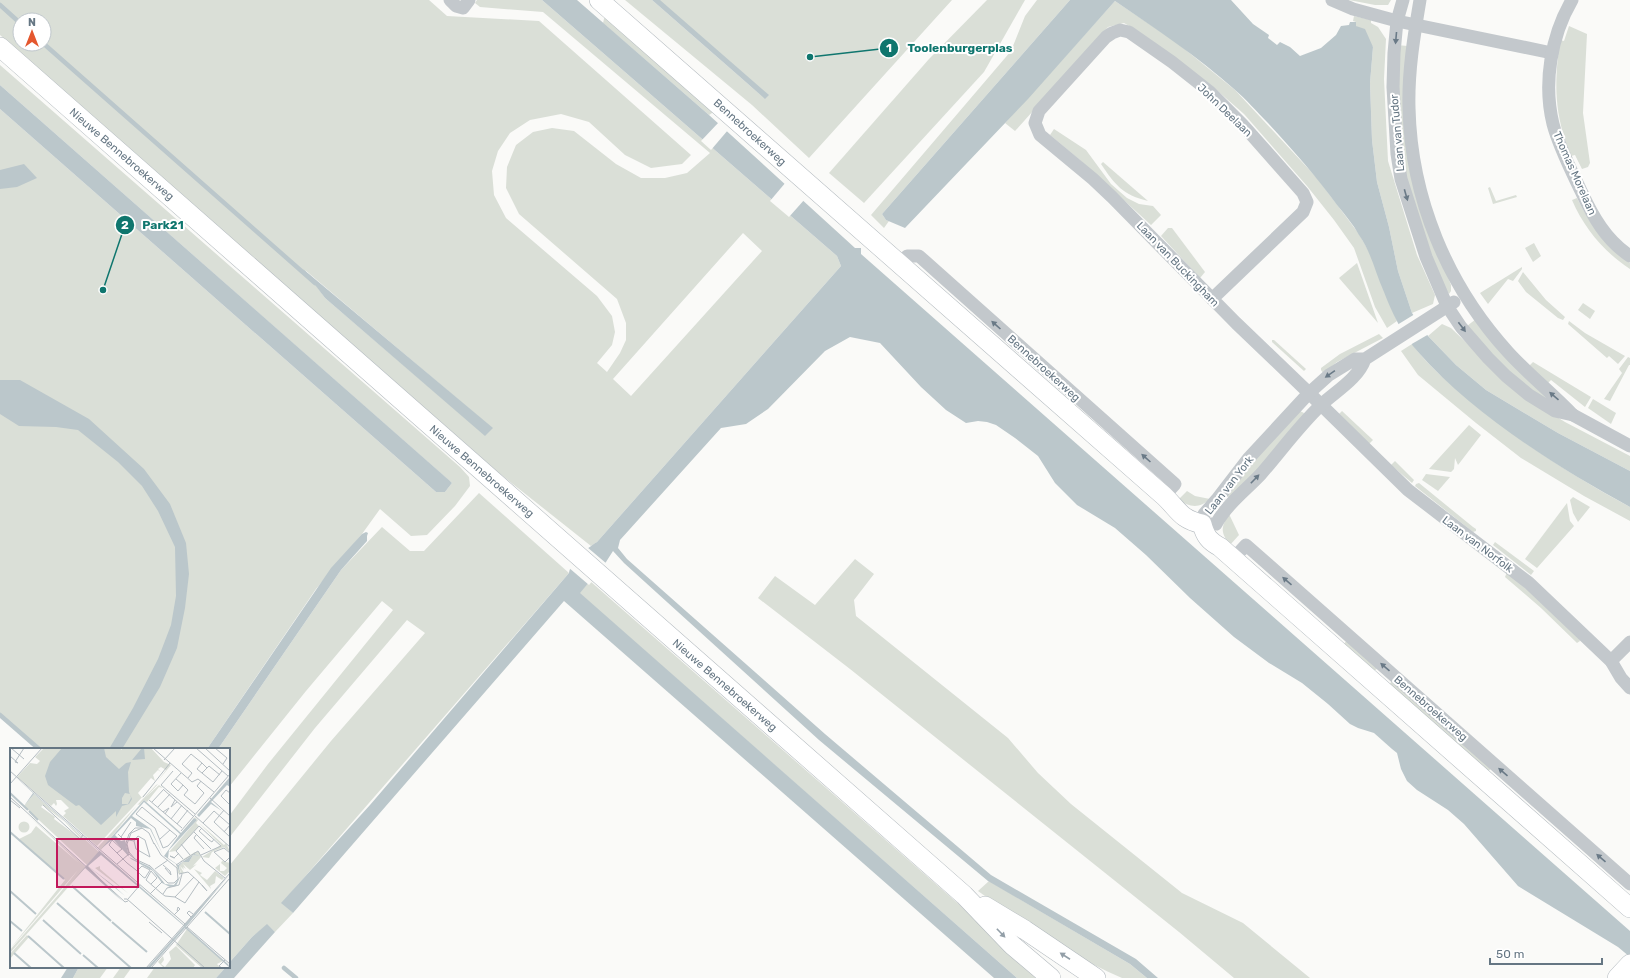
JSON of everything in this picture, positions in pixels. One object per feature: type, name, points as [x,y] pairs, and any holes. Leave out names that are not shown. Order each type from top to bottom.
[{"type":"main road","name":"Bennebroekerweg","points":[[599,0],[1170,502],[1208,520]]},
{"type":"main road","name":"Nieuwe Bennebroekerweg","points":[[0,47],[964,895],[1012,945],[1050,978]]},
{"type":"main road","points":[[1208,520],[1226,553]]},
{"type":"main road","name":"Bennebroekerweg","points":[[1226,553],[1630,908]]},
{"type":"main road","name":"Nieuwe Bennebroekerweg","points":[[964,895],[1025,930],[1096,978]]},
{"type":"street","points":[[450,0],[456,6],[466,4]]},
{"type":"street","points":[[1332,0],[1353,9],[1397,21],[1552,53]]},
{"type":"street","name":"Laan van Tudor","points":[[1403,0],[1397,21],[1394,87],[1397,154],[1401,179],[1426,257],[1447,306],[1461,327],[1488,358],[1506,376],[1529,395],[1555,411],[1573,414]]},
{"type":"street","name":"Laan van Tudor","points":[[1420,0],[1411,51],[1409,108],[1414,162],[1423,202],[1437,242],[1464,295],[1507,352],[1573,414],[1630,446]]},
{"type":"street","name":"Thomas Morelaan","points":[[1572,0],[1558,30],[1552,53],[1550,103],[1554,124],[1567,161],[1593,217],[1611,240],[1621,250],[1630,256]]},
{"type":"street","name":"John Deelaan","points":[[1035,123],[1039,111],[1106,37],[1120,30],[1129,32],[1172,62],[1210,92],[1242,124],[1303,193],[1307,202],[1304,212],[1212,299]]},
{"type":"street","name":"Laan van Buckingham","points":[[1035,123],[1040,135],[1093,179],[1212,299],[1322,405]]},
{"type":"street","points":[[1447,306],[1464,295]]},
{"type":"street","name":"Laan van York","points":[[1208,520],[1218,498],[1248,459],[1309,393],[1329,375],[1355,359],[1365,359],[1447,306]]},
{"type":"street","name":"Laan van York","points":[[1208,520],[1222,514],[1322,405],[1340,390],[1363,366],[1365,359]]},
{"type":"street","name":"Laan van Norfolk","points":[[1322,405],[1408,490],[1529,583],[1611,661],[1621,678],[1630,688]]},
{"type":"street","name":"Bennebroekerweg","points":[[1226,553],[1246,545],[1630,884]]},
{"type":"street","points":[[1611,661],[1630,642]]},
{"type":"shaded area","points":[[0,0],[429,0],[447,16],[539,21],[691,155],[682,164],[651,168],[625,155],[589,122],[561,114],[530,120],[510,133],[498,151],[492,171],[494,195],[506,218],[597,296],[612,316],[615,332],[612,345],[597,363],[607,372],[620,353],[626,340],[626,323],[617,299],[519,214],[506,188],[507,167],[516,145],[533,132],[552,128],[574,131],[616,164],[641,178],[665,178],[687,173],[710,153],[543,12],[480,7],[475,3],[477,0],[542,0],[837,256],[841,266],[597,542],[591,546],[499,473],[19,52],[52,52],[52,12],[12,12],[12,46],[0,35]],"holes":[[[743,233],[762,251],[631,396],[613,379]],[[305,270],[492,428],[485,435],[325,298]]]},
{"type":"shaded area","points":[[542,0],[577,0],[709,115],[855,248],[861,248],[861,254],[1630,931],[1630,957],[1618,947],[1518,886],[1464,824],[1448,810],[1417,790],[1407,781],[1401,769],[1397,753],[1374,733],[1350,724],[1302,683],[1269,663],[1234,637],[1115,528],[1077,505],[1055,483],[1038,456],[996,425],[978,421],[966,423],[946,410],[921,387],[880,343],[850,337],[825,351],[768,409],[746,424],[721,428],[620,540],[618,548],[627,559],[825,734],[991,875],[1136,959],[1158,978],[1147,978],[1130,964],[988,881],[819,740],[624,563],[613,551],[606,562],[580,593],[1017,978],[994,978],[564,601],[293,913],[281,903],[370,805],[569,573],[576,560],[597,542],[841,266],[837,256]]},
{"type":"shaded area","points":[[625,0],[652,0],[765,99],[657,0],[952,0],[809,158],[752,105]]},
{"type":"shaded area","points":[[652,0],[660,0],[769,95],[765,99]]},
{"type":"shaded area","points":[[987,0],[1025,0],[984,72],[864,203],[829,173],[929,59]]},
{"type":"shaded area","points":[[1037,0],[1070,0],[882,214],[886,220],[889,221],[884,228],[871,215],[1011,51],[1025,16]]},
{"type":"shaded area","points":[[1070,0],[1231,0],[1253,24],[1269,35],[1268,38],[1277,45],[1280,42],[1290,47],[1300,56],[1321,48],[1336,35],[1341,26],[1349,25],[1350,22],[1356,22],[1356,26],[1365,29],[1373,47],[1370,83],[1372,140],[1377,182],[1389,227],[1398,271],[1412,313],[1428,336],[1456,365],[1486,390],[1558,433],[1630,471],[1630,507],[1574,475],[1518,438],[1491,418],[1441,376],[1413,346],[1398,324],[1367,249],[1354,227],[1295,153],[1247,101],[1206,65],[1115,1],[1028,99],[905,228],[886,220],[882,214]]},
{"type":"shaded area","points":[[1349,0],[1391,0],[1388,5],[1375,5]]},
{"type":"shaded area","points":[[1115,1],[1176,42],[1235,90],[1317,178],[1359,234],[1372,257],[1397,321],[1387,328],[1375,307],[1354,248],[1307,186],[1244,114],[1212,86],[1138,31],[1124,23],[1108,27],[1015,131],[1005,123]]},
{"type":"shaded area","points":[[605,15],[715,111],[709,115],[603,23]]},
{"type":"shaded area","points":[[1354,16],[1371,20],[1371,23],[1378,27],[1386,39],[1384,79],[1388,161],[1417,255],[1435,295],[1433,304],[1412,313],[1398,271],[1389,227],[1377,182],[1372,140],[1370,83],[1373,47],[1356,26],[1356,22],[1353,21]]},
{"type":"shaded area","points":[[1569,26],[1587,34],[1583,113],[1590,163],[1588,167],[1582,169],[1575,155],[1571,156],[1565,141],[1558,112],[1556,85],[1560,40],[1564,41]]},
{"type":"shaded area","points":[[1396,45],[1408,46],[1405,103],[1437,251],[1451,285],[1451,291],[1449,294],[1435,272],[1400,163]]},
{"type":"shaded area","points":[[0,65],[460,467],[469,477],[470,486],[455,506],[427,535],[411,536],[380,509],[362,534],[316,589],[208,748],[39,748],[0,714],[0,109],[436,492],[445,492],[452,483],[0,85]]},
{"type":"shaded area","points":[[0,85],[450,481],[452,483],[445,492],[436,492],[0,109]]},
{"type":"shaded area","points":[[1054,129],[1086,150],[1111,184],[1127,198],[1139,204],[1153,206],[1161,215],[1151,225],[1080,160],[1050,135]]},
{"type":"shaded area","points":[[1103,162],[1148,201],[1132,196],[1120,188],[1101,164]]},
{"type":"shaded area","points":[[24,164],[37,178],[17,187],[0,189],[0,170]]},
{"type":"shaded area","points":[[1490,187],[1496,201],[1516,195],[1517,197],[1493,204],[1488,188]]},
{"type":"shaded area","points":[[1577,198],[1593,226],[1614,250],[1630,263],[1630,269],[1603,247],[1589,230],[1572,200]]},
{"type":"shaded area","points":[[1168,228],[1172,228],[1205,272],[1200,278],[1161,236]]},
{"type":"shaded area","points":[[1534,243],[1541,256],[1533,262],[1525,248]]},
{"type":"shaded area","points":[[1357,263],[1378,323],[1339,278]]},
{"type":"shaded area","points":[[1522,267],[1513,281],[1508,279],[1488,304],[1480,293]]},
{"type":"shaded area","points":[[303,269],[493,428],[485,436],[325,298]]},
{"type":"shaded area","points":[[1523,272],[1546,300],[1565,317],[1563,320],[1558,318],[1526,292],[1518,281]]},
{"type":"shaded area","points":[[1583,303],[1595,311],[1590,319],[1578,310]]},
{"type":"shaded area","points":[[1476,319],[1558,405],[1532,390],[1498,360],[1467,326]]},
{"type":"shaded area","points":[[1569,321],[1585,333],[1625,356],[1618,364],[1609,356],[1607,358],[1568,324]]},
{"type":"shaded area","points":[[1442,324],[1451,328],[1519,393],[1565,422],[1630,456],[1630,471],[1558,433],[1486,390],[1456,365],[1428,336]]},
{"type":"shaded area","points":[[1379,334],[1383,338],[1337,362],[1323,373],[1321,370],[1321,368],[1340,354]]},
{"type":"shaded area","points":[[1272,340],[1274,340],[1306,369],[1304,371],[1272,342]]},
{"type":"shaded area","points":[[1412,344],[1425,360],[1447,381],[1509,431],[1588,484],[1630,507],[1630,521],[1584,496],[1521,458],[1476,423],[1418,375],[1401,351]]},
{"type":"shaded area","points":[[1628,357],[1630,358],[1630,365],[1610,401],[1604,399],[1622,373],[1619,369]]},
{"type":"shaded area","points":[[1533,362],[1591,397],[1585,407],[1551,380],[1547,384],[1529,366]]},
{"type":"shaded area","points":[[0,380],[20,380],[89,419],[144,469],[170,504],[186,543],[189,574],[185,608],[177,648],[160,687],[123,748],[110,748],[133,708],[158,659],[171,625],[176,596],[175,547],[158,511],[142,486],[118,462],[78,430],[56,427],[19,426],[0,414]]},
{"type":"shaded area","points":[[1593,399],[1616,413],[1611,424],[1588,408]]},
{"type":"shaded area","points":[[1298,410],[1304,413],[1303,418],[1255,472],[1229,498],[1225,495]]},
{"type":"shaded area","points":[[1342,411],[1373,440],[1369,444],[1338,415]]},
{"type":"shaded area","points":[[1469,425],[1481,435],[1458,465],[1455,458],[1454,469],[1451,472],[1429,469]]},
{"type":"shaded area","points":[[1395,461],[1414,480],[1412,483],[1391,465]]},
{"type":"shaded area","points":[[1426,474],[1450,477],[1438,491],[1422,480]]},
{"type":"shaded area","points":[[1419,483],[1476,529],[1476,531],[1473,532],[1415,486]]},
{"type":"shaded area","points":[[1187,491],[1195,496],[1210,499],[1198,506],[1190,505],[1178,500]]},
{"type":"shaded area","points":[[479,493],[569,573],[282,903],[293,913],[275,932],[267,925],[252,937],[230,962],[230,865],[331,741],[425,633],[407,620],[315,728],[230,837],[230,815],[268,764],[393,610],[382,601],[306,691],[230,786],[230,748],[219,748],[341,570],[382,527],[410,551],[424,551]]},
{"type":"shaded area","points":[[1573,497],[1590,507],[1578,522],[1573,513],[1570,500]]},
{"type":"shaded area","points":[[1567,503],[1570,521],[1574,526],[1537,568],[1525,559]]},
{"type":"shaded area","points":[[1229,514],[1239,535],[1230,545],[1223,533],[1224,522]]},
{"type":"shaded area","points":[[366,532],[368,533],[367,541],[341,570],[219,748],[208,748],[331,568],[362,534]]},
{"type":"shaded area","points":[[1495,542],[1534,571],[1531,575],[1493,545]]},
{"type":"shaded area","points":[[855,559],[874,574],[854,600],[856,616],[1008,738],[1038,773],[1071,804],[1182,893],[1243,923],[1310,978],[1234,978],[1179,932],[850,669],[758,598],[775,576],[815,605]]},
{"type":"shaded area","points":[[1507,572],[1545,605],[1579,638],[1580,641],[1577,643],[1541,608],[1505,577]]},
{"type":"shaded area","points":[[590,581],[1043,978],[1017,978],[579,593]]},
{"type":"shaded area","points":[[1347,640],[1378,668],[1374,671],[1344,644]]},
{"type":"shaded area","points":[[1392,681],[1492,768],[1487,772],[1389,685]]},
{"type":"shaded area","points":[[989,881],[1130,964],[1147,978],[1122,978],[1084,960],[1047,939],[978,891]]},
{"type":"shaded area","points":[[267,924],[275,932],[234,978],[216,978],[225,968],[230,968],[230,962],[252,937]]},
{"type":"shaded area","points":[[67,968],[78,968],[73,978],[61,978]]},
{"type":"shaded area","points":[[78,968],[107,968],[100,978],[73,978]]},
{"type":"shaded area","points":[[120,968],[131,968],[124,978],[113,978]]},
{"type":"shaded area","points":[[154,968],[225,968],[216,978],[147,978]]},
{"type":"pier","points":[[719,122],[728,130],[711,150],[701,141]]},
{"type":"pier","points":[[786,182],[805,199],[789,217],[770,201]]},
{"type":"pier","points":[[1415,314],[1429,334],[1410,345],[1397,325]]},
{"type":"pier","points":[[587,547],[607,564],[589,585],[568,567]]},
{"type":"waterway","points":[[0,5],[12,16]]},
{"type":"waterway","points":[[52,51],[315,283]]},
{"type":"waterway","points":[[0,715],[38,748]]},
{"type":"waterway","points":[[284,968],[296,978]]},
{"type":"place","name":"Toolenburgerplas","points":[[810,57]]},
{"type":"place","name":"Park21","points":[[103,290]]}]
